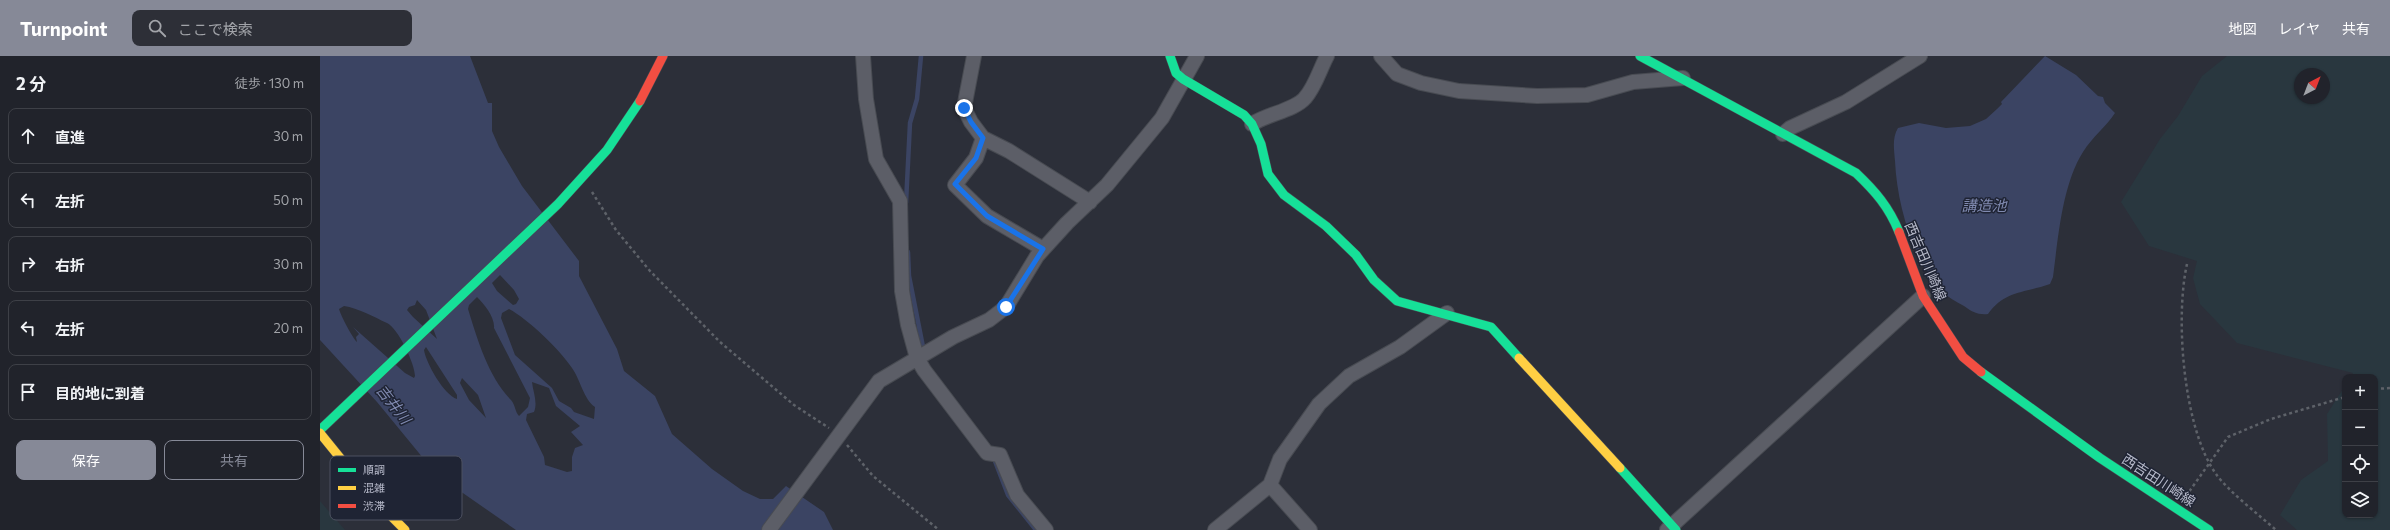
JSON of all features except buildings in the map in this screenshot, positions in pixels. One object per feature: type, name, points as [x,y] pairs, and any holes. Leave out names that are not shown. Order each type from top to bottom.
[{"type":"street","points":[[338,456],[320,431],[581,181],[620,132],[647,92],[663,56]]},
{"type":"street","points":[[863,56],[866,99],[876,159],[900,201],[902,291],[908,325],[917,358],[924,370],[987,453],[1000,455],[1017,495],[1046,530]]},
{"type":"street","points":[[974,56],[964,108],[971,122],[983,138],[1090,202]]},
{"type":"street","points":[[1170,56],[1176,73],[1183,79],[1244,115],[1252,124],[1261,144],[1268,174],[1284,195],[1326,226],[1356,255],[1374,280],[1397,301],[1447,313],[1491,327],[1672,528],[1923,296]]},
{"type":"street","points":[[768,530],[879,381],[953,337],[989,320],[1006,307],[1043,249],[1107,186],[1162,118],[1197,56]]},
{"type":"street","points":[[1252,124],[1262,117],[1292,106],[1305,98],[1327,56]]},
{"type":"street","points":[[1381,56],[1398,74],[1420,83],[1459,91],[1537,96],[1587,95],[1633,82],[1683,78]]},
{"type":"street","name":"西吉田川崎線","points":[[1640,56],[1856,173],[1877,193],[1893,216],[1923,296],[1963,357],[1994,383],[2100,458],[2210,530]]},
{"type":"street","points":[[1782,134],[1790,128],[1846,102],[1920,56]]},
{"type":"street","points":[[983,138],[976,158],[955,184],[987,216],[1043,249]]},
{"type":"street","points":[[1215,530],[1270,486],[1280,458],[1324,400],[1349,376],[1400,347],[1447,313]]},
{"type":"street","points":[[1270,486],[1310,530]]},
{"type":"street","points":[[393,520],[405,530]]},
{"type":"path","points":[[581,181],[616,230],[650,271],[720,342],[794,405],[836,438],[873,476],[939,530]]},
{"type":"path","points":[[2187,264],[2182,319],[2183,369],[2202,449],[2216,474],[2276,530]]},
{"type":"path","points":[[2378,389],[2390,388]]},
{"type":"path","points":[[2173,506],[2186,496],[2228,437],[2271,419],[2342,398]]},
{"type":"shaded area","points":[[2227,56],[2390,56],[2390,530],[2297,530],[2280,515],[2301,480],[2328,461],[2327,414],[2342,391],[2342,518],[2378,518],[2378,374],[2352,374],[2237,343],[2200,304],[2193,278],[2197,261],[2149,246],[2121,202],[2160,139],[2178,116],[2202,76]]},
{"type":"shaded area","points":[[320,501],[330,513],[330,520],[336,520],[345,530],[320,530]]},
{"type":"water","name":"吉井川","points":[[320,56],[470,56],[488,103],[492,103],[492,131],[499,147],[522,186],[579,261],[579,276],[617,349],[624,371],[655,396],[672,434],[712,469],[743,491],[760,499],[773,499],[786,486],[824,512],[833,530],[516,530],[462,492],[462,456],[421,456],[377,402],[320,340]],"holes":[[[500,275],[514,290],[519,299],[516,304],[513,305],[497,291],[492,283]],[[477,297],[486,307],[493,320],[494,328],[530,398],[528,407],[519,416],[512,402],[496,380],[485,358],[468,309],[469,305]],[[417,300],[426,310],[437,339],[407,310],[409,307],[415,305]],[[344,306],[349,307],[366,313],[391,326],[401,339],[409,355],[414,370],[414,378],[405,373],[353,327],[359,334],[356,337],[357,342],[344,321],[339,309]],[[509,309],[517,314],[534,327],[567,361],[575,373],[588,400],[595,407],[594,419],[574,412],[571,408],[559,401],[552,388],[515,355],[501,318],[502,313]],[[426,347],[457,395],[457,399],[452,396],[436,378],[428,363],[424,350]],[[462,378],[478,395],[486,418],[469,400],[460,383]],[[532,382],[549,388],[556,406],[580,426],[571,432],[583,445],[575,448],[572,457],[572,471],[567,472],[545,465],[544,457],[526,420],[527,414],[534,412],[535,408]]]},
{"type":"water","name":"講造池","points":[[2045,56],[2076,75],[2098,96],[2103,97],[2105,103],[2115,113],[2083,152],[2070,180],[2059,229],[2053,277],[2050,284],[2008,296],[2001,300],[1988,314],[1978,313],[1955,301],[1941,291],[1922,262],[1914,246],[1903,212],[1896,178],[1894,144],[1896,132],[1898,128],[1919,123],[1946,128],[1970,126],[1986,119],[2002,104],[2001,102]]},
{"type":"waterway","points":[[906,203],[910,123],[917,99],[921,56]]},
{"type":"waterway","points":[[908,252],[909,276],[924,352]]},
{"type":"waterway","points":[[993,456],[1008,495],[1036,530]]},
{"type":"traffic: fast","points":[[1170,56],[1176,73],[1183,79],[1244,115],[1252,124],[1261,144],[1268,174],[1284,195],[1326,226],[1356,255],[1374,280],[1397,301],[1491,327],[1519,358]]},
{"type":"traffic: fast","points":[[1640,56],[1856,173],[1881,200],[1891,215],[1899,232]]},
{"type":"traffic: fast","points":[[320,430],[558,204],[607,150],[640,101]]},
{"type":"traffic: fast","points":[[1981,372],[2100,458],[2209,530]]},
{"type":"traffic: fast","points":[[1620,468],[1676,530]]},
{"type":"traffic: slow","points":[[1519,358],[1620,468]]},
{"type":"traffic: slow","points":[[320,433],[339,456]]},
{"type":"traffic: slow","points":[[395,520],[405,530]]},
{"type":"traffic: jam","points":[[640,101],[663,56]]},
{"type":"traffic: jam","points":[[1899,232],[1923,296],[1963,357],[1981,372]]},
{"type":"route","points":[[964,108],[971,122],[983,138],[976,158],[955,184],[987,216],[1043,249],[1037,256],[1006,307]]}]
